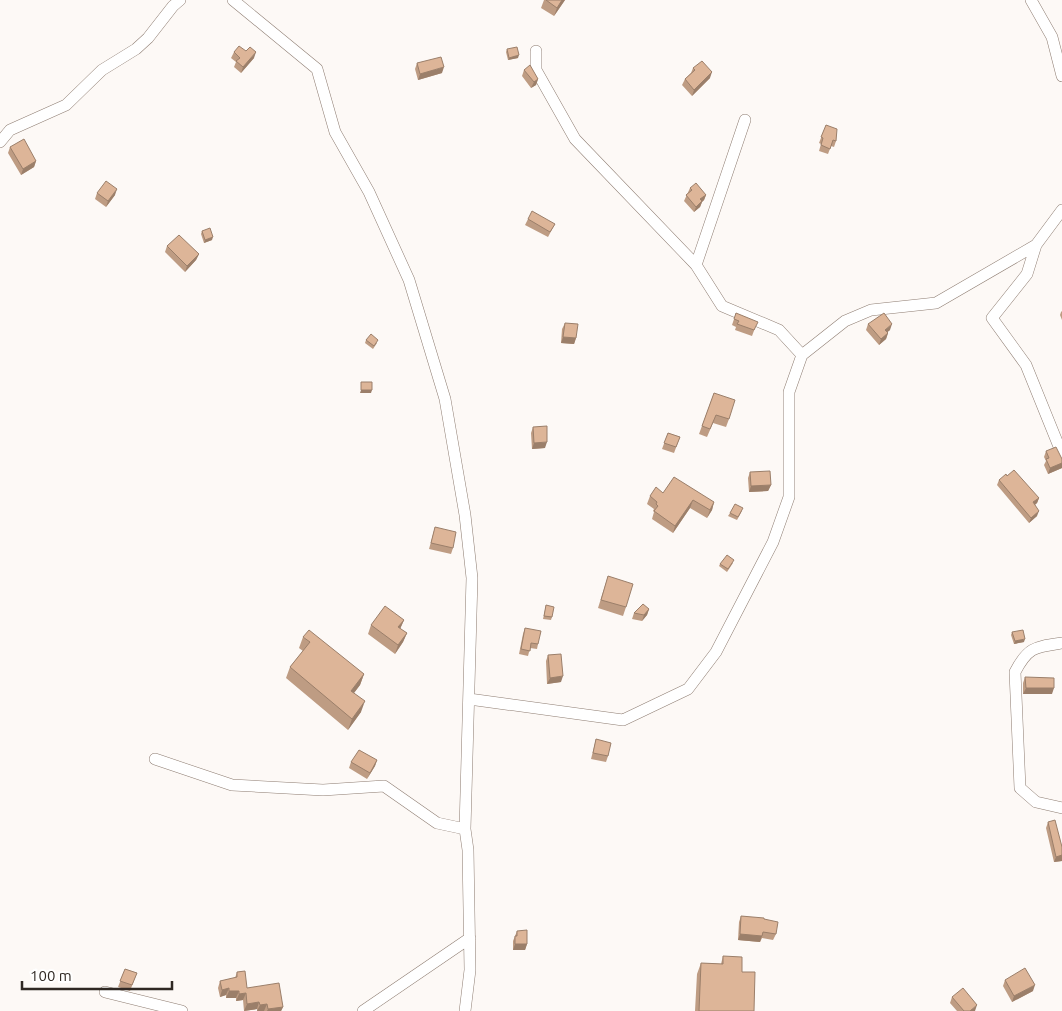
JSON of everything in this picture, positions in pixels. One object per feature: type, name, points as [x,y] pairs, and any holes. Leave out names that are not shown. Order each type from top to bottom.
[{"type":"street","points":[[0,142],[10,130],[66,105],[102,70],[136,49],[148,38],[180,0]]},
{"type":"street","points":[[233,0],[317,69],[335,132],[369,192],[409,280],[445,400],[466,516],[472,578],[465,829],[468,850],[470,970],[464,1011]]},
{"type":"street","points":[[1031,0],[1052,36],[1062,76]]},
{"type":"street","points":[[536,50],[536,70],[575,139],[696,265],[722,306],[779,330],[802,355]]},
{"type":"street","points":[[696,265],[745,120]]},
{"type":"street","points":[[1062,210],[1036,245],[1027,274],[992,318],[1026,365],[1062,454]]},
{"type":"street","points":[[469,699],[623,720],[688,689],[716,652],[773,542],[789,497],[789,392],[802,355],[845,322],[871,310],[936,303],[1036,245]]},
{"type":"street","points":[[1062,644],[1040,646],[1023,657],[1015,672],[1020,788],[1036,802],[1062,808]]},
{"type":"street","points":[[154,759],[232,785],[323,790],[384,786],[437,823],[465,829]]},
{"type":"street","points":[[363,1011],[470,938]]},
{"type":"street","points":[[105,992],[182,1011]]},
{"type":"building","points":[[546,0],[562,0],[557,8]]},
{"type":"building","points":[[239,46],[246,51],[250,47],[256,52],[243,67],[236,61],[240,58],[234,52]]},
{"type":"building","points":[[517,47],[519,55],[509,58],[507,49]]},
{"type":"building","points":[[441,57],[444,67],[420,74],[417,63]]},
{"type":"building","points":[[702,61],[712,72],[694,90],[685,79],[695,70],[693,68]]},
{"type":"building","points":[[530,65],[538,79],[534,82],[524,70]]},
{"type":"building","points":[[826,125],[837,129],[836,141],[833,140],[830,149],[821,145],[823,138],[821,137]]},
{"type":"building","points":[[24,139],[36,161],[23,169],[10,147]]},
{"type":"building","points":[[106,181],[117,189],[108,201],[97,193]]},
{"type":"building","points":[[696,183],[706,195],[700,199],[702,201],[696,207],[686,195]]},
{"type":"building","points":[[532,211],[555,224],[550,232],[528,219]]},
{"type":"building","points":[[210,228],[213,237],[205,240],[202,231]]},
{"type":"building","points":[[179,235],[199,254],[187,266],[167,246]]},
{"type":"building","points":[[736,313],[758,322],[754,330],[737,324],[739,321],[734,319]]},
{"type":"building","points":[[884,313],[892,324],[885,330],[888,333],[881,339],[868,324]]},
{"type":"building","points":[[565,323],[578,324],[576,338],[563,337]]},
{"type":"building","points":[[371,334],[378,340],[374,346],[366,340]]},
{"type":"building","points":[[361,382],[372,382],[372,390],[361,390]]},
{"type":"building","points":[[714,393],[735,400],[729,419],[716,415],[710,429],[702,426]]},
{"type":"building","points":[[547,426],[547,442],[534,443],[533,427]]},
{"type":"building","points":[[668,433],[680,437],[676,447],[664,443]]},
{"type":"building","points":[[1056,447],[1062,463],[1050,468],[1046,459],[1049,458],[1046,451]]},
{"type":"building","points":[[1014,470],[1039,498],[1033,502],[1039,511],[1031,518],[999,480]]},
{"type":"building","points":[[770,471],[771,485],[751,486],[750,472]]},
{"type":"building","points":[[674,477],[714,502],[710,510],[693,500],[675,526],[654,511],[658,506],[657,502],[650,496],[656,487],[663,493]]},
{"type":"building","points":[[735,504],[743,508],[738,517],[730,513]]},
{"type":"building","points":[[435,527],[456,532],[453,548],[431,543]]},
{"type":"building","points":[[727,555],[734,560],[728,569],[720,564]]},
{"type":"building","points":[[608,576],[633,584],[626,607],[601,600]]},
{"type":"building","points":[[643,604],[649,609],[644,615],[634,613]]},
{"type":"building","points":[[546,605],[554,607],[552,617],[544,616]]},
{"type":"building","points":[[385,606],[404,620],[398,627],[407,633],[398,645],[371,625]]},
{"type":"building","points":[[525,628],[541,631],[538,644],[531,643],[530,651],[521,649]]},
{"type":"building","points":[[309,630],[364,674],[351,691],[365,701],[352,719],[290,667],[310,642],[303,637]]},
{"type":"building","points":[[1023,630],[1025,639],[1015,641],[1012,632]]},
{"type":"building","points":[[561,654],[563,676],[550,678],[548,655]]},
{"type":"building","points":[[1025,677],[1054,678],[1054,688],[1026,688]]},
{"type":"building","points":[[596,739],[611,743],[608,756],[593,753]]},
{"type":"building","points":[[359,750],[377,760],[370,773],[351,762]]},
{"type":"building","points":[[1055,820],[1062,847],[1062,855],[1056,857],[1048,822]]},
{"type":"building","points":[[741,916],[764,918],[778,922],[776,934],[763,932],[762,936],[740,934]]},
{"type":"building","points":[[527,930],[527,944],[515,944],[517,931]]},
{"type":"building","points":[[723,956],[742,957],[742,972],[755,972],[754,1011],[699,1011],[701,963],[723,964]]},
{"type":"building","points":[[1025,968],[1035,985],[1014,996],[1005,980]]},
{"type":"building","points":[[125,969],[137,973],[132,985],[120,981]]},
{"type":"building","points":[[245,971],[247,988],[279,983],[283,1007],[268,1009],[267,1004],[260,1005],[259,1002],[247,1004],[246,993],[239,994],[239,991],[229,991],[229,988],[222,990],[220,981],[237,977],[237,972]]},
{"type":"building","points":[[963,988],[977,1005],[970,1011],[964,1011],[952,997]]}]
